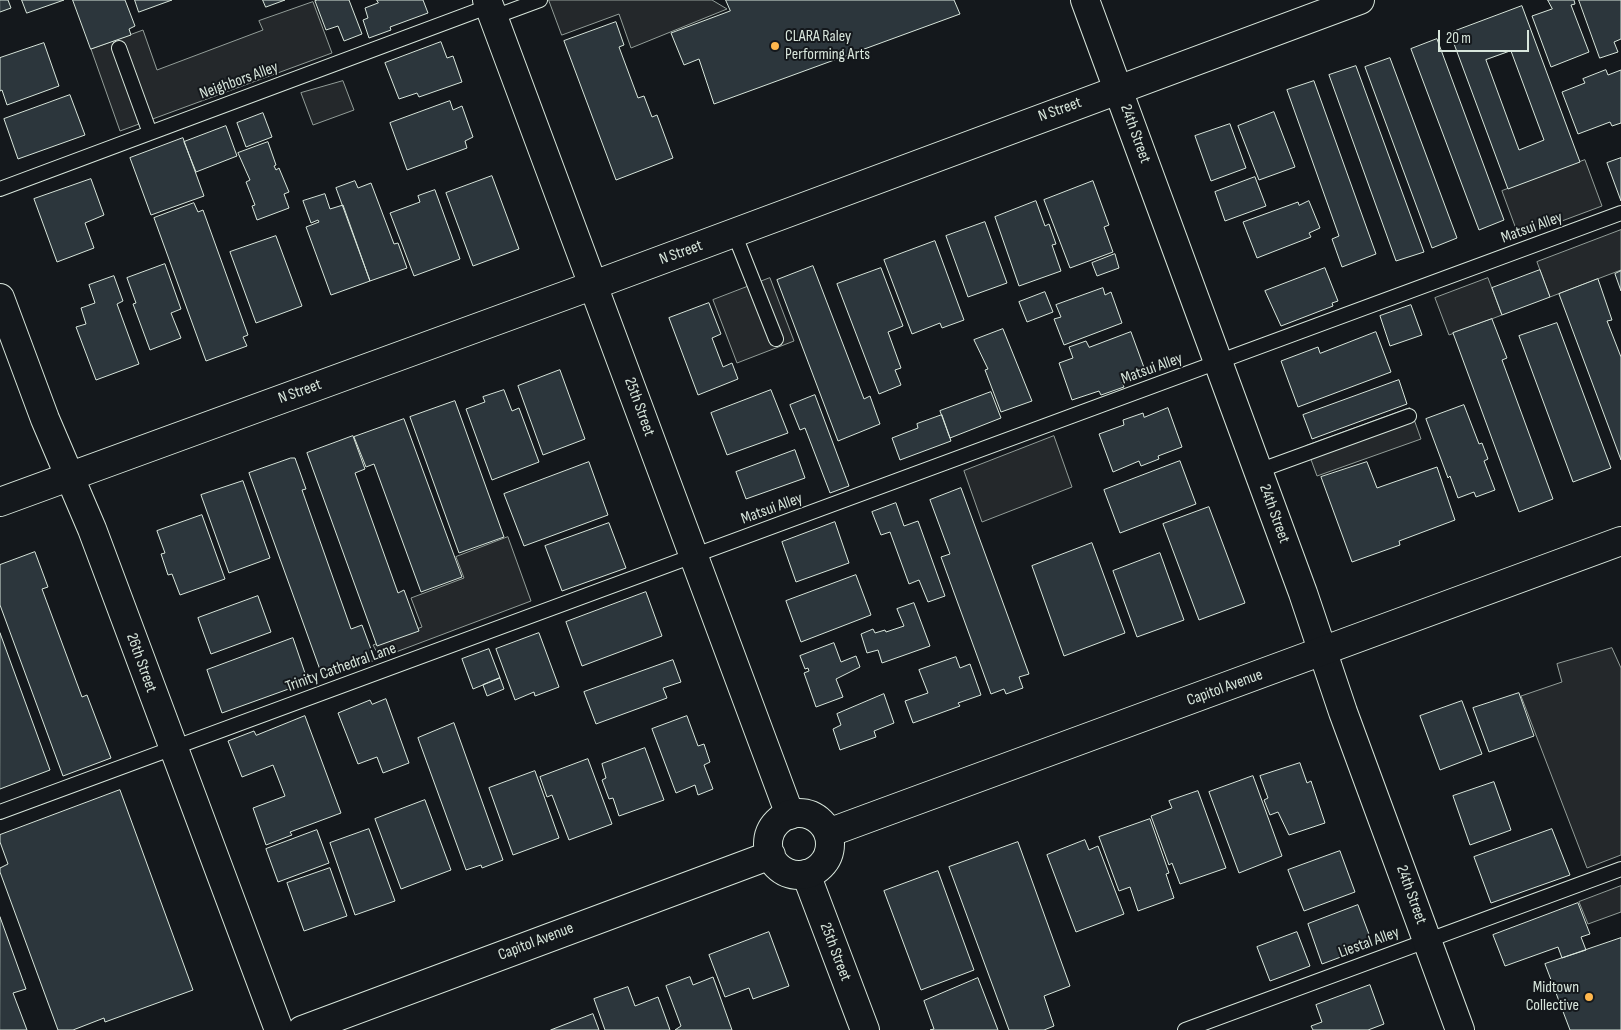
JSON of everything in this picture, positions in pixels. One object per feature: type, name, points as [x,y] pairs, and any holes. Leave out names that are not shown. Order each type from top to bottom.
[{"type":"street","name":"24th Street","points":[[1085,0],[1460,1030]]},
{"type":"street","name":"N Street","points":[[0,502],[594,285],[1360,0]]},
{"type":"street","name":"25th Street","points":[[490,8],[790,816]]},
{"type":"street","name":"26th Street","points":[[0,298],[45,419],[92,529],[278,1030]]},
{"type":"street","name":"Capitol Avenue","points":[[828,833],[1621,541]]},
{"type":"street","points":[[803,813],[812,816],[820,821],[828,833],[830,846],[828,856],[822,864],[806,874],[797,875],[781,869],[771,855],[769,838],[772,830],[777,823],[790,816],[803,813]]},
{"type":"street","name":"Capitol Avenue","points":[[302,1030],[771,855]]},
{"type":"street","name":"25th Street","points":[[806,874],[865,1030]]},
{"type":"lane","name":"Neighbors Alley","points":[[0,189],[490,8],[540,0]]},
{"type":"lane","points":[[119,48],[150,133]]},
{"type":"lane","name":"Matsui Alley","points":[[694,556],[1621,214]]},
{"type":"lane","points":[[734,233],[776,340]]},
{"type":"lane","points":[[1258,471],[1408,416]]},
{"type":"lane","name":"Trinity Cathedral Lane","points":[[0,812],[694,556]]},
{"type":"lane","name":"Liestal Alley","points":[[1185,1030],[1621,869]]},
{"type":"shaded area","points":[[549,0],[712,0],[727,9],[631,48],[619,14],[562,35]]},
{"type":"shaded area","points":[[313,2],[332,53],[120,131],[91,49],[143,30],[157,70],[263,30],[259,21]]},
{"type":"shaded area","points":[[343,81],[354,110],[313,125],[301,93]]},
{"type":"shaded area","points":[[1585,160],[1602,206],[1519,237],[1502,191]]},
{"type":"shaded area","points":[[1621,230],[1621,270],[1550,297],[1537,262]]},
{"type":"shaded area","points":[[770,278],[794,341],[737,363],[713,300]]},
{"type":"shaded area","points":[[1488,278],[1502,315],[1449,335],[1435,298]]},
{"type":"shaded area","points":[[1410,408],[1421,439],[1317,476],[1306,446]]},
{"type":"shaded area","points":[[1054,436],[1072,487],[982,522],[964,471]]},
{"type":"shaded area","points":[[508,537],[531,601],[380,658],[373,645],[422,627],[411,598],[464,578],[456,557]]},
{"type":"shaded area","points":[[1612,648],[1621,668],[1621,855],[1587,868],[1521,696],[1562,682],[1557,664]]},
{"type":"shaded area","points":[[1621,886],[1621,912],[1588,924],[1579,902]]},
{"type":"building","points":[[0,0],[8,0],[11,8],[0,12]]},
{"type":"building","points":[[22,0],[64,0],[27,13]]},
{"type":"building","points":[[73,0],[125,0],[135,26],[129,29],[131,35],[91,49]]},
{"type":"building","points":[[135,0],[172,0],[139,12]]},
{"type":"building","points":[[263,0],[285,0],[266,7]]},
{"type":"building","points":[[349,0],[362,34],[344,41],[338,26],[326,30],[315,1]]},
{"type":"building","points":[[377,0],[423,0],[428,13],[390,27],[391,30],[369,38],[363,20],[368,18],[365,8],[378,3]]},
{"type":"building","name":"CLARA Raley Performing Arts","points":[[726,0],[954,0],[960,14],[714,104],[699,59],[684,65],[671,33],[730,11]]},
{"type":"building","points":[[1548,0],[1574,0],[1575,4],[1571,5],[1589,52],[1551,67],[1532,16],[1552,9]]},
{"type":"building","points":[[1579,0],[1621,0],[1621,39],[1614,42],[1618,52],[1600,58]]},
{"type":"building","points":[[1522,6],[1580,162],[1508,189],[1450,33]],"holes":[[[1511,51],[1544,140],[1519,150],[1486,60]]]},
{"type":"building","points":[[616,22],[624,45],[619,47],[638,98],[644,96],[652,117],[657,115],[673,158],[616,180],[564,41]]},
{"type":"building","points":[[1437,39],[1504,220],[1479,230],[1411,49]]},
{"type":"building","points":[[441,42],[447,58],[453,56],[462,82],[419,97],[417,93],[399,99],[385,63]]},
{"type":"building","points":[[44,43],[59,86],[7,105],[2,90],[0,91],[0,58]]},
{"type":"building","points":[[1390,58],[1457,238],[1432,248],[1365,67]]},
{"type":"building","points":[[1356,66],[1424,252],[1396,261],[1329,75]]},
{"type":"building","points":[[1606,70],[1608,75],[1621,70],[1621,123],[1612,126],[1610,122],[1578,134],[1562,92],[1585,83],[1583,79]]},
{"type":"building","points":[[1314,81],[1376,254],[1342,267],[1332,239],[1339,236],[1287,90]]},
{"type":"building","points":[[70,95],[85,135],[18,159],[4,119]]},
{"type":"building","points":[[450,101],[453,110],[462,106],[473,137],[465,141],[467,148],[407,170],[390,123]]},
{"type":"building","points":[[1274,112],[1295,167],[1259,180],[1238,126]]},
{"type":"building","points":[[263,113],[272,137],[246,147],[237,123]]},
{"type":"building","points":[[1230,124],[1246,168],[1211,181],[1195,136]]},
{"type":"building","points":[[226,126],[237,156],[196,172],[184,142]]},
{"type":"building","points":[[183,138],[204,196],[151,215],[130,158]]},
{"type":"building","points":[[268,142],[276,165],[274,166],[276,170],[279,168],[289,192],[284,194],[289,208],[257,220],[252,206],[255,205],[246,182],[250,180],[238,153]]},
{"type":"building","points":[[1621,158],[1621,201],[1607,163]]},
{"type":"building","points":[[492,176],[519,249],[473,266],[446,193]]},
{"type":"building","points":[[1255,177],[1266,206],[1225,221],[1215,192]]},
{"type":"building","points":[[91,179],[104,215],[85,223],[94,248],[57,262],[34,199]]},
{"type":"building","points":[[355,181],[358,188],[371,183],[394,244],[398,243],[407,268],[370,281],[336,188]]},
{"type":"building","points":[[1093,181],[1109,225],[1104,227],[1113,252],[1070,268],[1044,200]]},
{"type":"building","points":[[435,190],[460,259],[414,276],[390,213],[420,202],[418,196]]},
{"type":"building","points":[[325,194],[330,209],[343,205],[370,281],[331,295],[306,227],[319,222],[318,220],[311,223],[303,201]]},
{"type":"building","points":[[1036,201],[1045,226],[1049,224],[1056,244],[1052,245],[1061,271],[1019,286],[995,217]]},
{"type":"building","points":[[1309,201],[1320,228],[1309,233],[1311,237],[1257,258],[1243,222],[1298,202],[1299,205]]},
{"type":"building","points":[[194,203],[198,212],[203,210],[248,335],[243,337],[247,346],[206,361],[154,218]]},
{"type":"building","points":[[985,222],[1007,283],[968,297],[946,236]]},
{"type":"building","points":[[276,236],[302,306],[256,323],[230,252]]},
{"type":"building","points":[[935,241],[964,320],[942,328],[940,323],[912,334],[884,260]]},
{"type":"building","points":[[1115,254],[1119,268],[1097,276],[1092,263]]},
{"type":"building","points":[[165,264],[181,309],[171,313],[181,338],[150,350],[133,304],[136,303],[127,278]]},
{"type":"building","points":[[813,266],[864,399],[870,396],[880,424],[838,441],[777,280]]},
{"type":"building","points":[[881,268],[903,326],[888,332],[901,368],[895,370],[901,385],[879,394],[837,284]]},
{"type":"building","points":[[1325,268],[1338,301],[1332,303],[1333,306],[1281,326],[1265,291]]},
{"type":"building","points":[[1540,270],[1550,297],[1502,315],[1492,288]]},
{"type":"building","points":[[1621,271],[1621,291],[1615,274]]},
{"type":"building","points":[[114,276],[123,301],[117,304],[139,364],[96,380],[76,327],[86,324],[81,308],[95,303],[89,285]]},
{"type":"building","points":[[1598,279],[1612,320],[1607,321],[1621,357],[1621,460],[1559,294]]},
{"type":"building","points":[[1103,288],[1105,295],[1111,292],[1122,323],[1064,345],[1054,319],[1061,317],[1056,305]]},
{"type":"building","points":[[1045,292],[1053,312],[1027,322],[1019,302]]},
{"type":"building","points":[[709,303],[721,334],[712,338],[723,367],[732,363],[738,379],[698,395],[669,318]]},
{"type":"building","points":[[1411,305],[1422,335],[1390,346],[1380,316]]},
{"type":"building","points":[[1492,319],[1507,358],[1502,360],[1553,499],[1519,512],[1453,333]]},
{"type":"building","points":[[1557,323],[1611,468],[1573,482],[1519,336]]},
{"type":"building","points":[[1003,329],[1032,401],[1001,412],[985,370],[988,369],[974,340]]},
{"type":"building","points":[[1131,332],[1146,373],[1122,382],[1124,387],[1101,395],[1099,391],[1072,400],[1059,363],[1073,358],[1069,347],[1086,341],[1089,347]]},
{"type":"building","points":[[1376,332],[1391,372],[1298,407],[1281,361],[1318,347],[1320,353]]},
{"type":"building","points":[[560,370],[585,439],[543,455],[518,386]]},
{"type":"building","points":[[1399,380],[1407,404],[1312,439],[1303,415]]},
{"type":"building","points":[[504,390],[512,411],[519,408],[539,462],[492,480],[466,409],[485,402],[483,397]]},
{"type":"building","points":[[771,390],[788,433],[727,455],[711,413]]},
{"type":"building","points":[[991,392],[1001,418],[950,438],[940,411]]},
{"type":"building","points":[[815,395],[849,486],[830,493],[805,428],[800,430],[790,405]]},
{"type":"building","points":[[455,401],[504,537],[459,553],[410,417]]},
{"type":"building","points":[[1464,405],[1479,444],[1482,443],[1488,459],[1484,461],[1495,490],[1476,497],[1474,492],[1458,498],[1450,476],[1448,478],[1426,419]]},
{"type":"building","points":[[1168,408],[1182,447],[1158,456],[1159,459],[1141,466],[1139,461],[1113,472],[1099,434],[1124,425],[1123,420],[1143,413],[1144,417]]},
{"type":"building","points":[[942,415],[951,441],[900,460],[892,438],[918,428],[917,424]]},
{"type":"building","points":[[404,419],[462,577],[421,592],[374,464],[366,467],[354,437]]},
{"type":"building","points":[[353,436],[365,469],[355,473],[398,593],[404,590],[419,631],[377,646],[307,453]]},
{"type":"building","points":[[795,450],[805,478],[746,499],[736,472]]},
{"type":"building","points":[[295,458],[306,489],[302,490],[351,629],[362,625],[375,660],[323,678],[249,473]]},
{"type":"building","points":[[1180,461],[1196,504],[1120,533],[1104,490]]},
{"type":"building","points":[[589,462],[608,515],[524,546],[504,494]]},
{"type":"building","points":[[1367,462],[1377,488],[1437,467],[1455,520],[1399,541],[1400,545],[1352,562],[1321,477]]},
{"type":"building","points":[[243,481],[270,558],[229,573],[201,495]]},
{"type":"building","points":[[961,488],[1029,674],[1019,677],[1023,688],[1006,694],[1004,689],[991,694],[941,557],[950,554],[930,500]]},
{"type":"building","points":[[896,503],[904,526],[918,521],[945,596],[928,602],[919,580],[909,584],[890,532],[881,535],[872,512]]},
{"type":"building","points":[[1209,507],[1245,603],[1199,620],[1163,524]]},
{"type":"building","points":[[202,515],[225,579],[180,595],[172,574],[168,575],[161,554],[165,553],[157,531]]},
{"type":"building","points":[[835,522],[849,563],[796,582],[782,542]]},
{"type":"building","points":[[609,523],[626,568],[562,591],[545,546]]},
{"type":"building","points":[[1092,543],[1125,633],[1064,656],[1032,566]]},
{"type":"building","points":[[35,552],[48,587],[42,589],[82,697],[87,695],[111,758],[63,776],[0,605],[0,565]]},
{"type":"building","points":[[1160,553],[1184,620],[1137,637],[1113,571]]},
{"type":"building","points":[[856,575],[871,615],[801,642],[786,601]]},
{"type":"building","points":[[646,592],[662,636],[582,666],[566,622]]},
{"type":"building","points":[[258,596],[271,632],[211,654],[198,618]]},
{"type":"building","points":[[914,603],[930,646],[882,663],[878,650],[867,653],[861,634],[873,629],[875,633],[885,630],[886,632],[904,626],[897,609]]},
{"type":"building","points":[[0,633],[50,770],[0,789]]},
{"type":"building","points":[[539,633],[559,687],[535,696],[534,692],[515,700],[496,649]]},
{"type":"building","points":[[293,638],[308,682],[222,713],[207,670]]},
{"type":"building","points":[[834,643],[841,662],[856,656],[860,667],[836,679],[843,697],[816,707],[804,673],[809,671],[808,668],[805,669],[800,656]]},
{"type":"building","points":[[489,649],[500,678],[473,689],[462,659]]},
{"type":"building","points":[[956,657],[960,668],[970,664],[981,695],[958,703],[960,706],[913,723],[905,701],[928,693],[919,670]]},
{"type":"building","points":[[673,660],[681,682],[663,688],[667,698],[596,724],[584,692]]},
{"type":"building","points":[[500,678],[504,689],[487,696],[483,685]]},
{"type":"building","points":[[1519,693],[1534,736],[1489,752],[1473,708]]},
{"type":"building","points":[[884,694],[894,723],[874,731],[876,737],[840,750],[833,729],[841,725],[837,714]]},
{"type":"building","points":[[386,699],[409,763],[383,773],[377,757],[358,764],[338,713],[370,700],[372,704]]},
{"type":"building","points":[[1462,701],[1482,754],[1440,770],[1420,716]]},
{"type":"building","points":[[305,716],[341,813],[290,832],[292,835],[266,845],[253,808],[285,796],[273,765],[242,777],[228,741],[254,731],[256,735]]},
{"type":"building","points":[[687,716],[698,746],[704,744],[710,762],[704,765],[713,789],[698,795],[695,785],[676,793],[652,729]]},
{"type":"building","points":[[454,723],[503,860],[482,868],[481,865],[466,870],[418,738]]},
{"type":"building","points":[[645,748],[664,800],[619,816],[613,798],[609,799],[602,780],[606,778],[602,764]]},
{"type":"building","points":[[588,759],[612,824],[569,840],[552,795],[547,797],[540,777]]},
{"type":"building","points":[[1300,763],[1307,783],[1311,781],[1325,823],[1289,835],[1278,812],[1270,815],[1264,800],[1268,798],[1260,776]]},
{"type":"building","points":[[535,771],[559,838],[513,855],[489,788]]},
{"type":"building","points":[[1253,776],[1282,856],[1239,873],[1209,792]]},
{"type":"building","points":[[1494,782],[1511,830],[1470,845],[1453,796]]},
{"type":"building","points":[[120,790],[193,990],[105,1022],[104,1018],[73,1030],[58,1030],[0,872],[0,868],[8,864],[0,842],[0,835]]},
{"type":"building","points":[[1198,791],[1226,868],[1180,884],[1172,863],[1169,865],[1151,816],[1172,808],[1169,801]]},
{"type":"building","points":[[425,800],[451,870],[401,889],[375,819]]},
{"type":"building","points":[[1150,819],[1169,873],[1166,874],[1174,898],[1138,911],[1130,887],[1119,891],[1099,837]]},
{"type":"building","points":[[369,829],[395,901],[355,915],[330,843]]},
{"type":"building","points":[[1552,829],[1570,875],[1491,903],[1474,857]]},
{"type":"building","points":[[317,830],[329,863],[278,882],[266,849]]},
{"type":"building","points":[[1085,840],[1089,850],[1098,846],[1124,914],[1076,932],[1047,855]]},
{"type":"building","points":[[1018,842],[1070,986],[1044,996],[1054,1026],[1044,1030],[1009,1030],[949,867]]},
{"type":"building","points":[[1340,851],[1355,892],[1304,911],[1288,870]]},
{"type":"building","points":[[330,868],[347,916],[304,931],[287,883]]},
{"type":"building","points":[[938,871],[974,970],[921,990],[884,891]]},
{"type":"building","points":[[1578,903],[1590,934],[1581,937],[1586,950],[1562,958],[1558,947],[1505,966],[1493,935]]},
{"type":"building","points":[[1358,905],[1373,945],[1322,964],[1308,924]]},
{"type":"building","points":[[0,917],[26,989],[13,993],[27,1030],[0,1030]]},
{"type":"building","points":[[769,932],[789,986],[753,999],[749,988],[725,997],[709,955]]},
{"type":"building","points":[[1297,932],[1310,966],[1270,981],[1257,947]]},
{"type":"building","name":"Midtown Collective","points":[[1621,938],[1621,1030],[1570,1030],[1545,964]]},
{"type":"building","points":[[690,977],[693,985],[713,977],[732,1030],[675,1030],[681,1026],[666,986]]},
{"type":"building","points":[[978,978],[998,1030],[930,1030],[934,1029],[924,1001]]},
{"type":"building","points":[[1370,985],[1384,1024],[1368,1030],[1313,1030],[1311,1026],[1322,1022],[1316,1005]]},
{"type":"building","points":[[628,987],[635,1006],[658,997],[670,1030],[605,1030],[594,999]]},
{"type":"building","points":[[593,1014],[599,1030],[551,1030]]},
{"type":"place","name":"CLARA Raley Performing Arts","points":[[775,46]]},
{"type":"place","name":"Midtown Collective","points":[[1589,997]]}]
